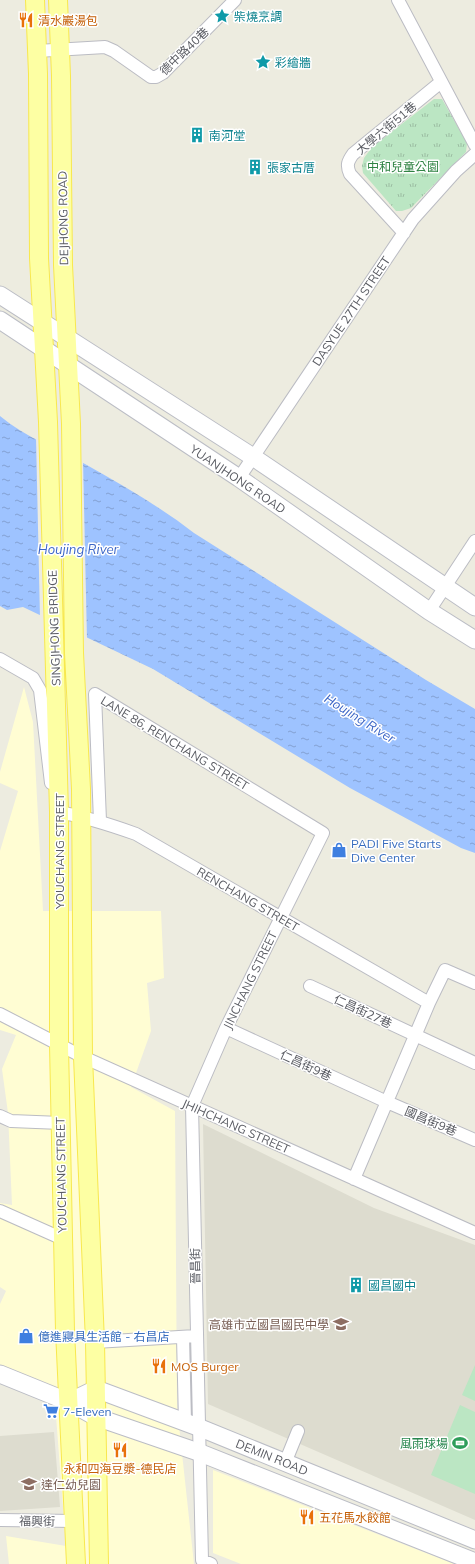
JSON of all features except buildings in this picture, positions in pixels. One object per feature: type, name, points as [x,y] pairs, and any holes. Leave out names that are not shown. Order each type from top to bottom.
[{"type":"main road","name":"DEJHONG ROAD","points":[[35,0],[37,51],[39,258],[48,422]]},
{"type":"main road","name":"DEJHONG ROAD","points":[[58,0],[63,265],[68,337],[70,435]]},
{"type":"main road","name":"SINGJHONG BRIDGE","points":[[48,422],[59,786]]},
{"type":"main road","name":"SINGJHONG BRIDGE","points":[[70,435],[74,653],[81,789]]},
{"type":"main road","name":"YOUCHANG STREET","points":[[59,786],[59,1045],[62,1239],[76,1564]]},
{"type":"main road","name":"YOUCHANG STREET","points":[[81,789],[80,816],[83,1057],[95,1342],[99,1564]]},
{"type":"street","name":"德中路40巷","points":[[37,51],[105,47],[114,51],[151,77],[156,77],[163,73],[235,0]]},
{"type":"street","points":[[398,0],[475,145]]},
{"type":"street","name":"大學六街51巷","points":[[404,233],[350,174],[347,168],[349,160],[353,154],[441,82]]},
{"type":"street","name":"DASYUE 27TH STREET","points":[[239,478],[413,219],[475,154]]},
{"type":"street","points":[[0,295],[68,337],[253,457],[475,608]]},
{"type":"street","name":"YUANJHONG ROAD","points":[[0,320],[239,478],[429,610],[475,640]]},
{"type":"street","points":[[429,610],[475,541]]},
{"type":"street","points":[[0,661],[33,678],[40,690],[52,796],[59,812]]},
{"type":"street","name":"LANE 86, RENCHANG STREET","points":[[100,821],[95,694],[323,833]]},
{"type":"street","name":"RENCHANG STREET","points":[[59,812],[100,821],[136,834],[430,1003]]},
{"type":"street","name":"JINCHANG STREET","points":[[192,1106],[226,1028],[323,833]]},
{"type":"street","points":[[354,1179],[445,970],[475,982]]},
{"type":"street","name":"仁昌街27巷","points":[[310,986],[475,1063]]},
{"type":"street","name":"JHIHCHANG STREET","points":[[0,1014],[83,1057],[475,1233]]},
{"type":"street","name":"仁昌街9巷","points":[[226,1028],[387,1102]]},
{"type":"street","name":"國昌街9巷","points":[[387,1102],[475,1140]]},
{"type":"street","name":"晉昌街","points":[[191,1424],[196,1336],[192,1106]]},
{"type":"street","points":[[0,1116],[11,1120],[60,1123]]},
{"type":"street","points":[[0,1211],[62,1239]]},
{"type":"street","points":[[95,1342],[196,1336]]},
{"type":"street","points":[[183,1337],[191,1424],[198,1452],[202,1560],[211,1564]]},
{"type":"street","name":"DEMIN ROAD","points":[[0,1374],[68,1402],[96,1417],[198,1452],[475,1562]]},
{"type":"street","points":[[68,1402],[96,1389]]},
{"type":"street","name":"DEMIN ROAD","points":[[96,1389],[191,1424],[475,1540]]},
{"type":"street","points":[[285,1463],[298,1431]]},
{"type":"street","name":"福興街","points":[[0,1520],[75,1521]]},
{"type":"shaded area","points":[[24,687],[33,722],[43,911],[161,911],[164,978],[147,983],[151,1031],[131,1087],[175,1111],[177,1407],[194,1564],[9,1564],[6,1536],[66,1546],[54,1390],[0,1366],[0,1304],[6,1291],[0,1287],[0,1203],[12,1205],[8,1113],[2,1069],[16,1035],[0,1030],[0,851],[18,791],[0,783],[0,772]]},
{"type":"shaded area","name":"高雄市立國昌國民中學","points":[[203,1124],[374,1208],[475,1245],[475,1520],[208,1404]]},
{"type":"shaded area","name":"達仁幼兒園","points":[[54,1432],[60,1507],[0,1511],[0,1436]]},
{"type":"shaded area","points":[[213,1470],[454,1564],[241,1564],[213,1553]]},
{"type":"green space","name":"中和兒童公園","points":[[434,99],[442,99],[467,143],[466,152],[411,208],[396,211],[363,173],[362,166],[364,158],[372,147]]},
{"type":"green space","points":[[475,1365],[475,1401],[462,1395]]},
{"type":"green space","name":"風雨球場","points":[[460,1405],[475,1412],[475,1494],[431,1475]]},
{"type":"water","name":"Houjing River","points":[[0,416],[30,436],[85,464],[169,514],[194,533],[426,680],[475,709],[475,853],[461,848],[350,788],[153,669],[23,607],[7,610],[0,606]]},
{"type":"pier","points":[[36,437],[83,461],[87,640],[40,618]]},
{"type":"place","name":"柴燒烹調","points":[[222,16]]},
{"type":"place","name":"清水巖湯包","points":[[26,20]]},
{"type":"place","name":"彩繪牆","points":[[263,62]]},
{"type":"place","name":"南河堂","points":[[197,135]]},
{"type":"place","name":"張家古厝","points":[[255,167]]},
{"type":"place","name":"PADI Five Starts Dive Center","points":[[339,850]]},
{"type":"place","name":"國昌國中","points":[[356,1285]]},
{"type":"place","name":"高雄市立國昌國民中學","points":[[341,1324]]},
{"type":"place","name":"億進寢具生活館 - 右昌店","points":[[26,1336]]},
{"type":"place","name":"MOS Burger","points":[[159,1366]]},
{"type":"place","name":"7-Eleven","points":[[51,1411]]},
{"type":"place","name":"風雨球場","points":[[460,1443]]},
{"type":"place","name":"永和四海豆漿-德民店","points":[[120,1450]]},
{"type":"place","name":"達仁幼兒園","points":[[29,1484]]},
{"type":"place","name":"五花馬水餃館","points":[[307,1517]]}]
